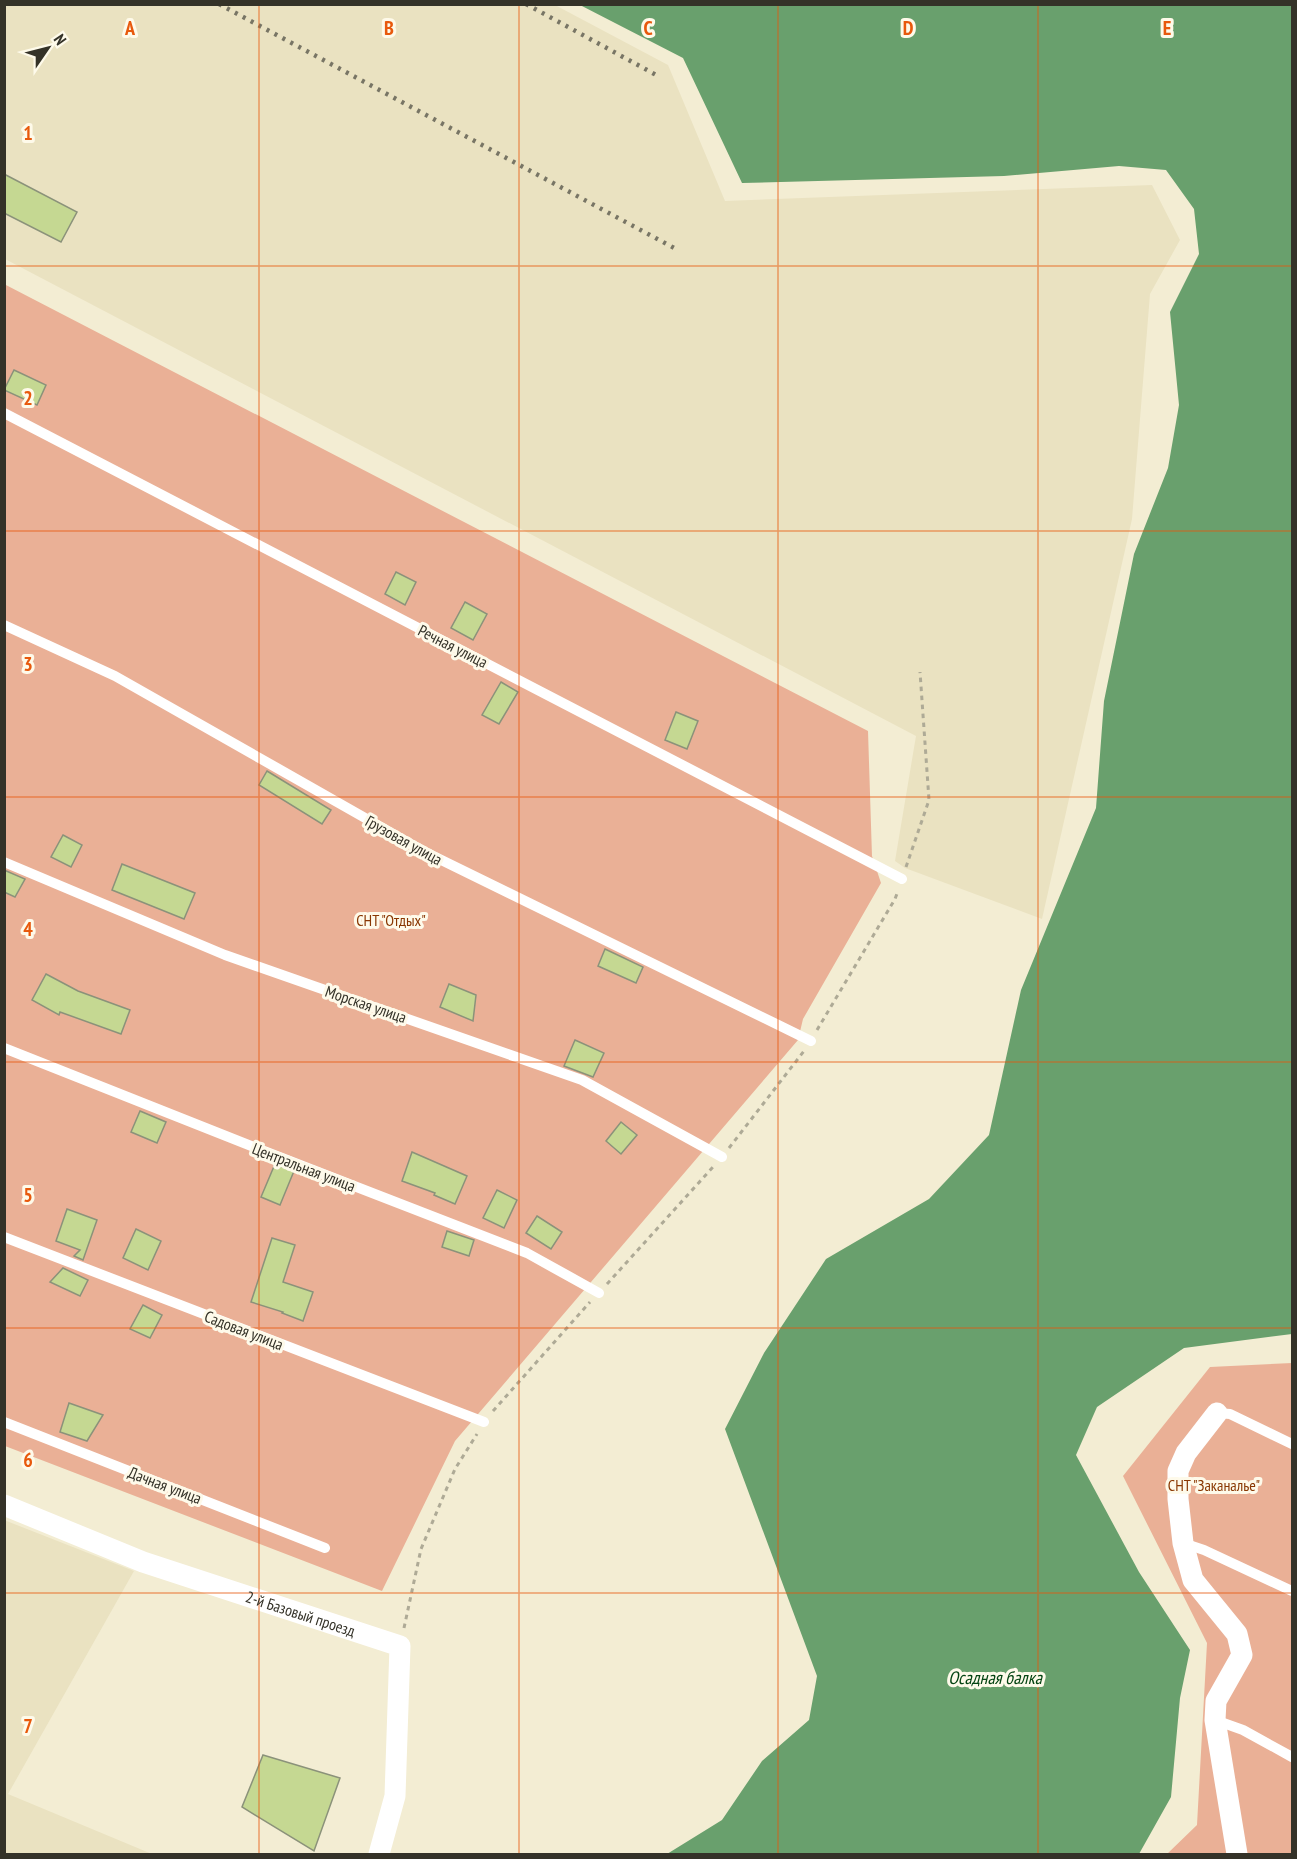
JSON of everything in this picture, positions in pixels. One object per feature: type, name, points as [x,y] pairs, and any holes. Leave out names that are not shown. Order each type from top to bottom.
[{"type":"street","points":[[1217,1413],[1185,1453],[1178,1471],[1178,1499],[1183,1543],[1193,1580],[1237,1634],[1242,1655],[1216,1701],[1215,1720],[1237,1854]]},
{"type":"street","name":"2-й Базовый проезд","points":[[4,1504],[143,1562],[400,1646]]},
{"type":"street","points":[[379,1854],[394,1796],[400,1646]]},
{"type":"lane","name":"Речная улица","points":[[4,413],[902,879]]},
{"type":"lane","name":"Грузовая улица","points":[[4,625],[115,676],[425,852],[811,1041]]},
{"type":"lane","name":"Морская улица","points":[[4,862],[225,955],[582,1080],[722,1157]]},
{"type":"lane","name":"Центральная улица","points":[[4,1048],[527,1252],[599,1293]]},
{"type":"lane","name":"Садовая улица","points":[[4,1237],[484,1422]]},
{"type":"lane","points":[[1217,1413],[1230,1414],[1293,1444]]},
{"type":"lane","name":"Дачная улица","points":[[4,1422],[325,1548]]},
{"type":"lane","points":[[1183,1543],[1204,1550],[1293,1591]]},
{"type":"lane","points":[[1215,1720],[1243,1730],[1293,1757]]},
{"type":"path","points":[[400,1646],[421,1549],[455,1469],[484,1422],[722,1157],[811,1041],[895,899],[929,800],[920,672]]},
{"type":"shaded area","points":[[4,5],[555,5],[668,65],[725,201],[1152,185],[1180,240],[1150,294],[1132,519],[1042,919],[905,868],[895,861],[916,736],[5,259]]},
{"type":"shaded area","points":[[4,1520],[134,1571],[8,1794],[152,1854],[5,1854]]},
{"type":"green space","name":"СНТ \"Отдых\"","points":[[4,284],[868,731],[872,856],[881,883],[803,1019],[798,1040],[455,1441],[382,1591],[5,1446]]},
{"type":"green space","name":"СНТ \"Заканалье\"","points":[[1292,1363],[1292,1854],[1167,1854],[1197,1825],[1207,1643],[1123,1476],[1210,1367]]},
{"type":"water","name":"Осадная балка","points":[[580,5],[1292,5],[1292,1334],[1184,1348],[1097,1407],[1076,1455],[1139,1572],[1190,1650],[1180,1698],[1171,1797],[1139,1854],[667,1854],[722,1820],[762,1761],[809,1720],[817,1676],[725,1429],[764,1353],[826,1259],[929,1199],[989,1135],[1021,990],[1096,808],[1104,701],[1134,554],[1168,468],[1179,405],[1170,312],[1199,254],[1194,209],[1166,170],[1119,166],[1004,176],[742,183],[683,58]]},
{"type":"building","points":[[4,174],[77,212],[61,242],[4,213]]},
{"type":"building","points":[[14,370],[46,385],[37,405],[4,390]]},
{"type":"building","points":[[396,572],[416,582],[405,605],[385,594]]},
{"type":"building","points":[[465,602],[487,614],[473,640],[451,628]]},
{"type":"building","points":[[501,682],[518,692],[499,724],[482,715]]},
{"type":"building","points":[[676,712],[698,721],[687,749],[665,740]]},
{"type":"building","points":[[267,771],[331,810],[322,824],[259,785]]},
{"type":"building","points":[[63,835],[82,845],[71,867],[51,857]]},
{"type":"building","points":[[122,864],[195,893],[184,919],[112,890]]},
{"type":"building","points":[[4,870],[25,879],[15,897],[4,892]]},
{"type":"building","points":[[605,949],[643,967],[636,983],[598,966]]},
{"type":"building","points":[[46,974],[78,991],[130,1010],[121,1034],[60,1012],[59,1015],[32,1000]]},
{"type":"building","points":[[449,984],[476,995],[473,1021],[440,1007]]},
{"type":"building","points":[[575,1040],[604,1053],[593,1077],[564,1066]]},
{"type":"building","points":[[140,1111],[166,1122],[157,1143],[131,1132]]},
{"type":"building","points":[[621,1122],[637,1135],[621,1154],[606,1141]]},
{"type":"building","points":[[412,1152],[467,1176],[455,1204],[434,1195],[435,1193],[402,1181]]},
{"type":"building","points":[[275,1164],[294,1171],[280,1205],[261,1197]]},
{"type":"building","points":[[497,1190],[517,1200],[504,1228],[483,1218]]},
{"type":"building","points":[[67,1209],[97,1220],[83,1260],[74,1256],[80,1250],[56,1241]]},
{"type":"building","points":[[537,1216],[562,1232],[551,1249],[526,1233]]},
{"type":"building","points":[[136,1229],[161,1241],[148,1270],[123,1258]]},
{"type":"building","points":[[447,1231],[474,1240],[469,1256],[442,1247]]},
{"type":"building","points":[[272,1238],[295,1245],[283,1282],[313,1292],[303,1321],[251,1302]]},
{"type":"building","points":[[63,1268],[88,1280],[80,1296],[50,1282]]},
{"type":"building","points":[[143,1305],[162,1315],[150,1338],[130,1329]]},
{"type":"building","points":[[69,1403],[103,1415],[87,1441],[60,1432]]},
{"type":"building","points":[[263,1755],[340,1778],[314,1851],[242,1807]]},
{"type":"railway","points":[[219,4],[676,249]]},
{"type":"railway","points":[[526,4],[658,76]]}]
